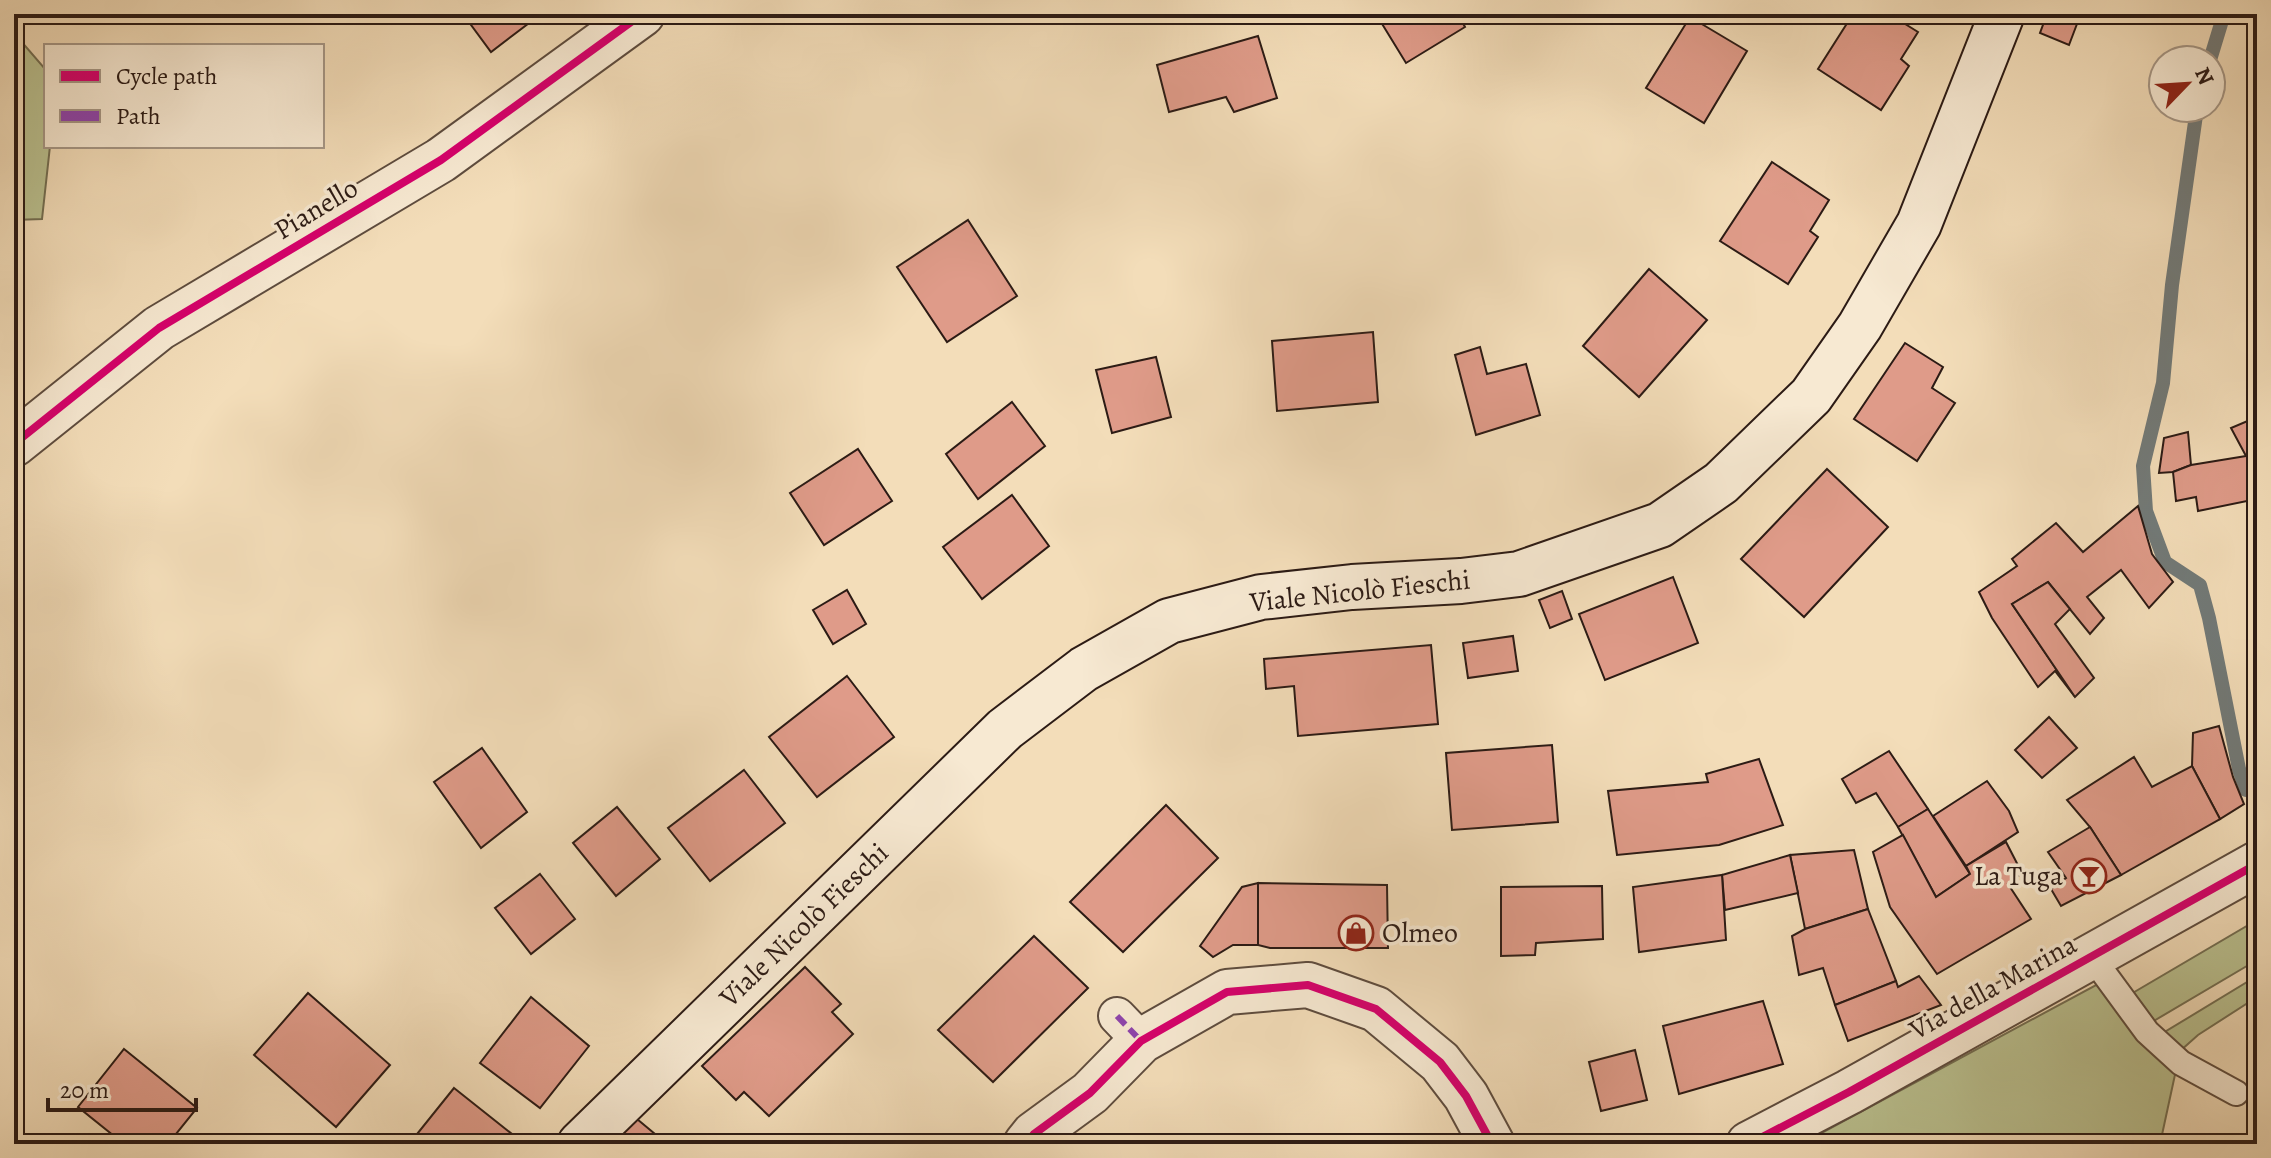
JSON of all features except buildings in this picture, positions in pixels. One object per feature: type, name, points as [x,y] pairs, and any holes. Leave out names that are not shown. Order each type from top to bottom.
[{"type":"street","name":"Pianello","points":[[14,444],[159,328],[441,160],[642,14]]},
{"type":"street","name":"Viale Nicolò Fieschi","points":[[580,1144],[1005,729],[1084,669],[1152,628],[1261,597],[1519,574],[1660,525],[1721,483],[1811,396],[1860,326],[1919,224],[2002,14]]},
{"type":"street","name":"Via della Marina","points":[[1749,1144],[1849,1092],[2257,864]]},
{"type":"street","points":[[1026,1144],[1034,1134],[1090,1093],[1129,1029],[1227,992],[1308,985],[1376,1009],[1440,1062],[1466,1096],[1492,1144]]},
{"type":"lane","points":[[2092,957],[2147,1032],[2181,1063],[2236,1093]]},
{"type":"green space","points":[[14,33],[44,68],[44,148],[50,148],[42,219],[14,220]]},
{"type":"green space","points":[[2257,920],[2257,960],[2152,1022],[2131,994]]},
{"type":"green space","points":[[2257,976],[2257,997],[2198,1035],[2180,1051],[2163,1033]]},
{"type":"green space","points":[[2098,984],[2176,1070],[2160,1144],[1801,1144]]},
{"type":"waterway","points":[[2215,44],[2224,14]]},
{"type":"waterway","points":[[2195,124],[2172,285],[2163,383],[2143,466],[2146,511],[2165,562],[2200,585],[2246,790]]},
{"type":"marked path","points":[[1117,1016],[1141,1041]]},
{"type":"cycle path","points":[[14,444],[159,328],[441,160],[642,14]]},
{"type":"cycle path","points":[[1749,1144],[1849,1092],[2257,864]]},
{"type":"cycle path","points":[[1026,1144],[1034,1134],[1090,1093],[1141,1041],[1227,992],[1308,985],[1376,1009],[1440,1062],[1466,1096],[1492,1144]]},
{"type":"place","name":"La Tuga","points":[[2089,876]]},
{"type":"place","name":"Olmeo","points":[[1356,933]]}]
